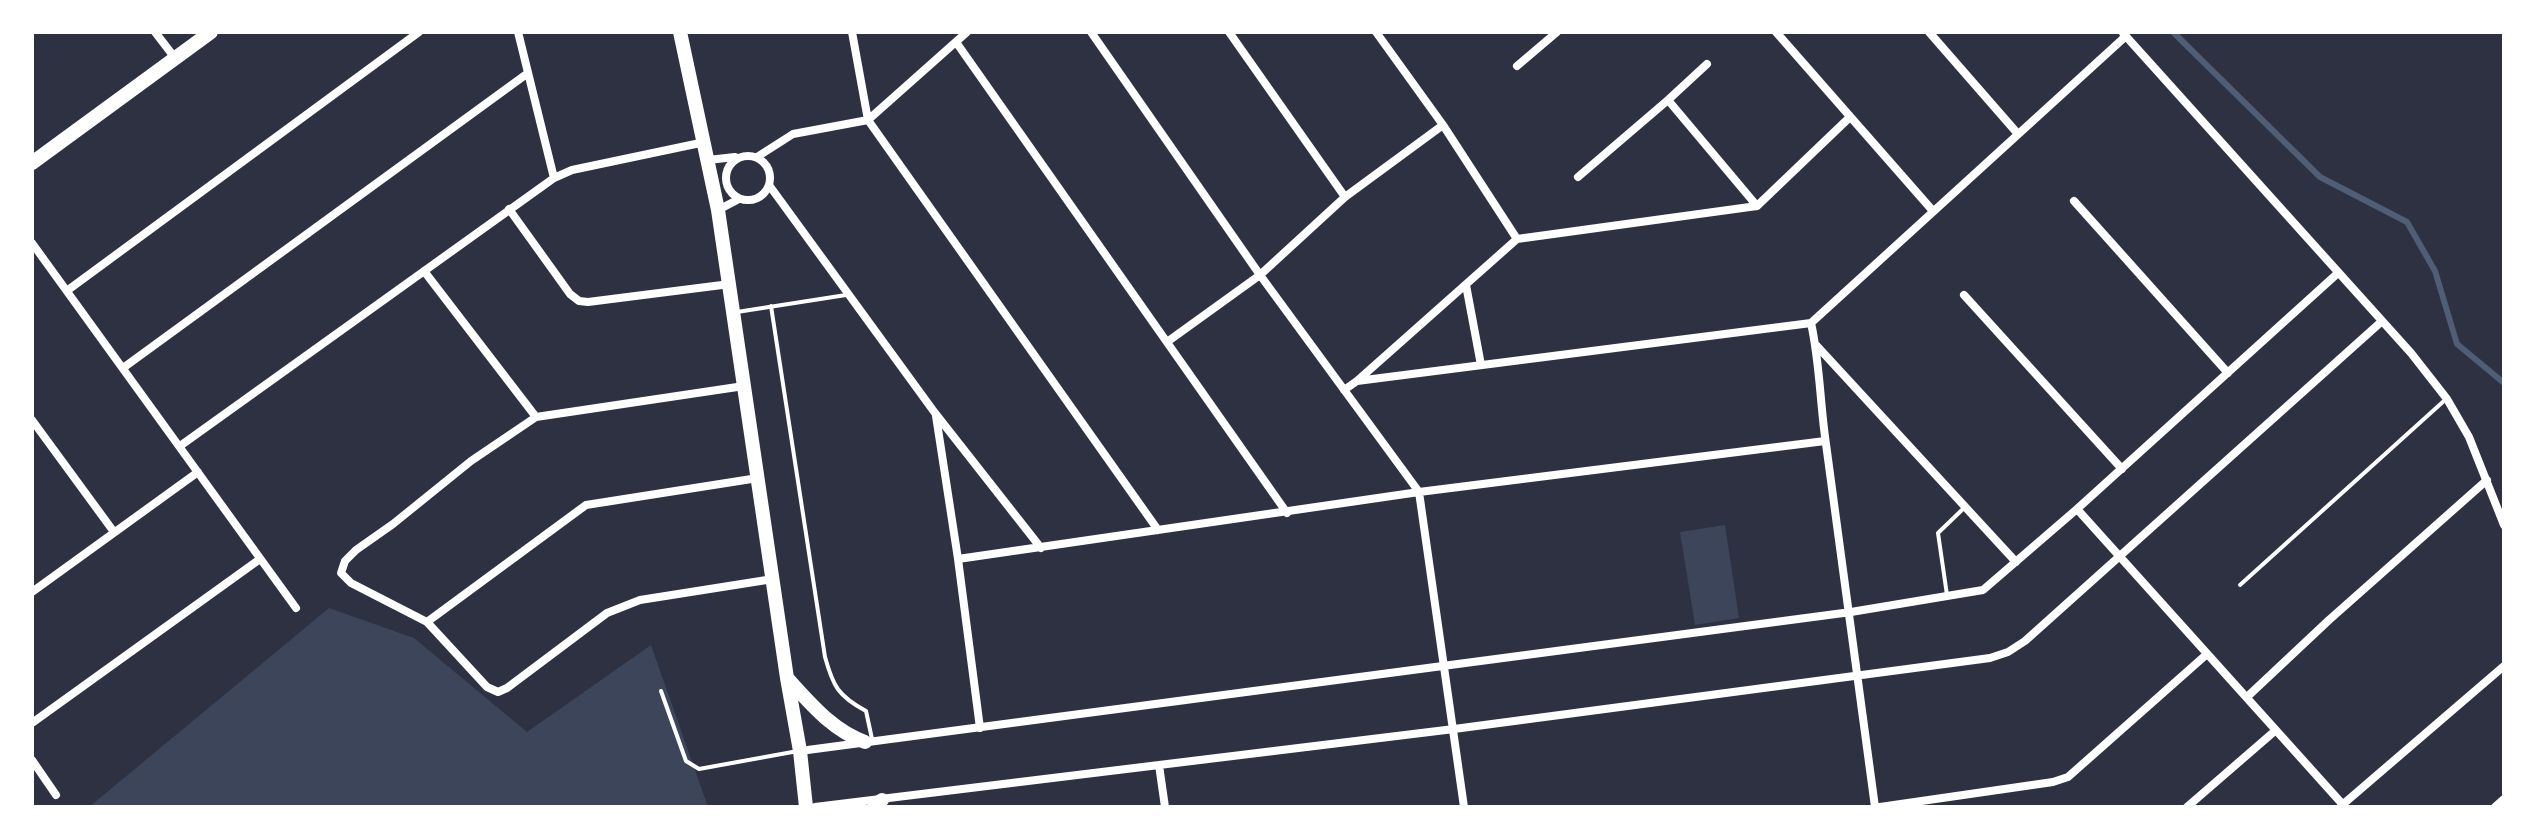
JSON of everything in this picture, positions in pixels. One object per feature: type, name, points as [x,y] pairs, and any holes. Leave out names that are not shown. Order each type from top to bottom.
[{"type":"main road","points":[[32,163],[211,32]]},
{"type":"main road","points":[[680,32],[718,210],[806,807]]},
{"type":"main road","points":[[787,678],[831,724],[850,736],[869,742]]},
{"type":"street","points":[[155,32],[175,58]]},
{"type":"street","points":[[68,290],[419,32]]},
{"type":"street","points":[[518,32],[554,178]]},
{"type":"street","points":[[852,32],[868,120],[1158,530]]},
{"type":"street","points":[[708,160],[757,157],[793,134],[868,120],[967,32]]},
{"type":"street","points":[[1091,32],[1260,275],[1419,492],[1464,807]]},
{"type":"street","points":[[1229,32],[1345,197]]},
{"type":"street","points":[[1376,32],[1443,125],[1517,239]]},
{"type":"street","points":[[1517,66],[1557,32]]},
{"type":"street","points":[[1776,32],[1933,211]]},
{"type":"street","points":[[1929,32],[2018,134]]},
{"type":"street","points":[[1357,381],[1811,323],[2125,34],[2447,399],[2469,437],[2504,525]]},
{"type":"street","points":[[956,42],[1287,513]]},
{"type":"street","points":[[1578,177],[1707,64]]},
{"type":"street","points":[[123,368],[528,73]]},
{"type":"street","points":[[1668,100],[1757,206]]},
{"type":"street","points":[[1344,390],[1517,239],[1757,206],[1850,117]]},
{"type":"street","points":[[1167,342],[1260,275],[1345,197],[1443,125]]},
{"type":"street","points":[[180,446],[554,178],[572,170],[705,142]]},
{"type":"street","points":[[739,157],[727,169],[725,178],[732,194],[748,201],[757,199],[769,185],[769,169],[757,157]]},
{"type":"street","points":[[769,185],[935,413],[1041,548]]},
{"type":"street","points":[[718,210],[739,199]]},
{"type":"street","points":[[2074,201],[2228,373]]},
{"type":"street","points":[[509,209],[570,294],[579,301],[730,284]]},
{"type":"street","points":[[32,243],[296,608]]},
{"type":"street","points":[[424,271],[536,417]]},
{"type":"street","points":[[800,751],[1851,612],[1983,590],[2338,273]]},
{"type":"street","points":[[1466,285],[1481,365]]},
{"type":"street","points":[[1964,295],[2122,469]]},
{"type":"street","points":[[815,807],[878,803],[1990,658],[2008,652],[2025,641],[2381,322]]},
{"type":"street","points":[[1811,323],[1877,807],[2053,782],[2068,777],[2207,654]]},
{"type":"street","points":[[1816,344],[2016,562]]},
{"type":"street","points":[[746,386],[536,417],[471,461],[356,550],[345,561],[341,573],[351,583],[427,622],[487,687],[498,692],[607,613],[640,600],[773,579]]},
{"type":"street","points":[[935,413],[980,728]]},
{"type":"street","points":[[32,420],[114,532]]},
{"type":"street","points":[[958,559],[1419,492],[1825,441]]},
{"type":"street","points":[[32,592],[198,472]]},
{"type":"street","points":[[427,622],[586,505],[758,478]]},
{"type":"street","points":[[2247,697],[2487,480]]},
{"type":"street","points":[[2077,509],[2343,806],[2504,666]]},
{"type":"street","points":[[32,723],[260,559]]},
{"type":"street","points":[[2187,807],[2276,730]]},
{"type":"street","points":[[32,760],[56,795]]},
{"type":"street","points":[[1159,765],[1165,807]]},
{"type":"street","points":[[2495,807],[2504,799]]},
{"type":"lane","points":[[734,313],[851,295]]},
{"type":"lane","points":[[771,306],[825,657],[833,685],[848,700],[866,711],[869,742]]},
{"type":"lane","points":[[2240,585],[2447,399]]},
{"type":"lane","points":[[1947,598],[1938,533],[1965,507]]},
{"type":"lane","points":[[661,691],[686,761],[692,766],[699,769],[800,751]]},
{"type":"shaded area","points":[[1725,525],[1739,618],[1695,625],[1680,532]]},
{"type":"shaded area","points":[[329,608],[414,638],[527,732],[651,645],[708,807],[89,807]]},
{"type":"waterway","points":[[2173,32],[2320,177],[2407,222],[2435,271],[2457,344],[2504,383]]}]
